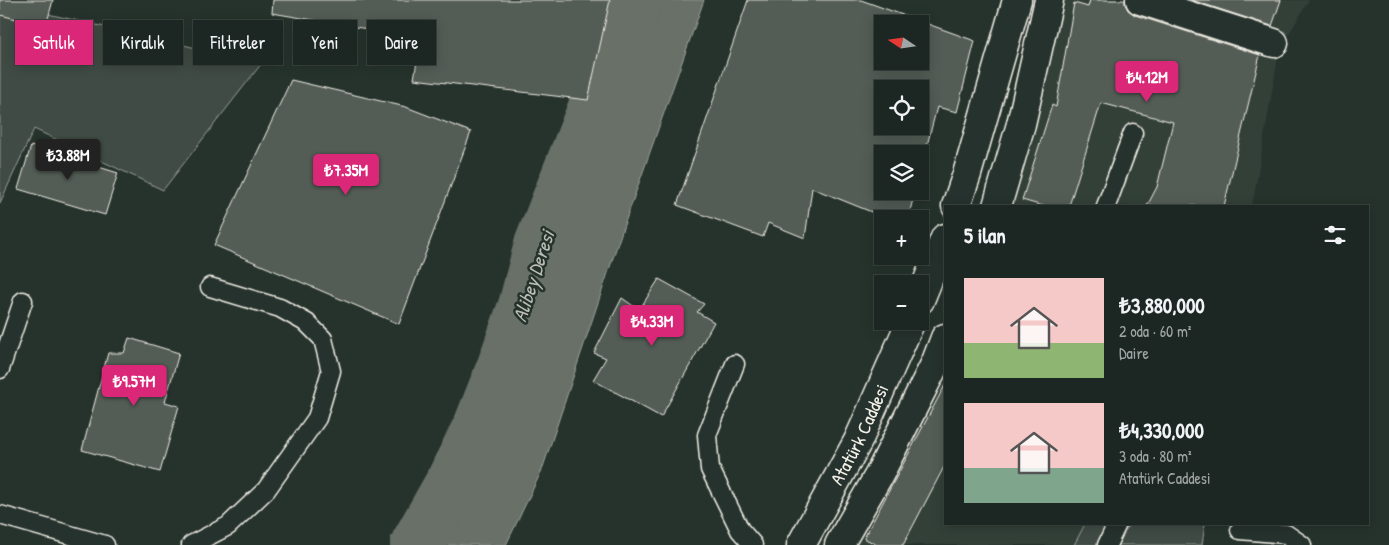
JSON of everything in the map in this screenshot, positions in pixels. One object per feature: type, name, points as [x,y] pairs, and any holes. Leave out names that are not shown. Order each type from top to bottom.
[{"type":"main road","points":[[956,205],[968,174],[1017,0]]},
{"type":"main road","points":[[997,205],[1021,124],[1049,0]]},
{"type":"main road","points":[[1140,0],[1274,43]]},
{"type":"main road","points":[[929,278],[944,240]]},
{"type":"main road","name":"Atatürk Caddesi","points":[[801,545],[858,441],[907,330]]},
{"type":"main road","name":"Atatürk Caddesi","points":[[839,545],[879,475],[935,364],[944,341]]},
{"type":"lane","points":[[1106,205],[1133,133]]},
{"type":"lane","points":[[191,545],[228,526],[266,490],[317,418],[331,371],[323,339],[307,323],[280,308],[210,286]]},
{"type":"lane","points":[[0,369],[23,301]]},
{"type":"lane","points":[[736,364],[707,435],[710,469],[740,530],[753,545]]},
{"type":"lane","points":[[0,515],[105,545]]},
{"type":"lane","points":[[1107,545],[1117,525]]},
{"type":"lane","points":[[1240,533],[1286,534],[1302,545]]},
{"type":"shaded area","points":[[652,0],[704,0],[623,228],[542,470],[506,545],[431,545],[466,485]]},
{"type":"shaded area","points":[[1064,0],[1309,0],[1279,51],[1251,205],[1004,205],[1022,155]]},
{"type":"shaded area","points":[[0,3],[74,20],[15,20],[15,65],[93,65],[93,24],[103,27],[103,65],[183,65],[183,45],[193,47],[193,65],[260,65],[163,190],[34,129],[0,203]]},
{"type":"shaded area","points":[[944,355],[944,525],[1092,525],[1082,545],[857,545]]},
{"type":"shaded area","points":[[1084,525],[1108,525],[1100,545],[1074,545]]},
{"type":"shaded area","points":[[1128,525],[1205,525],[1202,545],[1118,545]]},
{"type":"building","points":[[0,0],[53,0],[48,20],[21,20],[0,15]]},
{"type":"building","points":[[273,0],[610,0],[588,100],[414,79],[416,65],[436,65],[436,20],[367,20],[367,29],[357,27],[357,20],[314,20],[272,13]]},
{"type":"building","points":[[748,0],[861,0],[903,15],[874,15],[874,70],[929,70],[929,24],[975,41],[957,112],[937,107],[927,145],[874,145],[874,200],[913,200],[910,210],[874,210],[874,213],[812,188],[805,238],[768,223],[763,237],[677,205]]},
{"type":"building","points":[[1090,0],[1125,0],[1128,10],[1135,15],[1260,55],[1224,205],[1148,205],[1157,187],[1173,122],[1101,103],[1069,205],[1040,205],[1022,200],[1052,105],[1056,107],[1074,3],[1088,7]]},
{"type":"building","points":[[1191,0],[1281,0],[1272,26]]},
{"type":"building","points":[[291,80],[406,107],[471,132],[399,324],[214,245]]},
{"type":"building","points":[[31,146],[118,173],[105,215],[18,189]]},
{"type":"building","points":[[659,279],[704,304],[697,312],[714,322],[661,417],[593,380],[606,358],[594,353],[622,298],[639,310]]},
{"type":"building","points":[[129,338],[179,353],[165,402],[179,406],[160,472],[82,450],[108,353],[124,353]]},
{"type":"building","points":[[944,387],[944,467],[903,545],[877,545],[864,538]]},
{"type":"waterway","name":"Alibey Deresi","points":[[417,545],[453,481],[481,424],[525,306],[541,245],[622,39],[635,0]]}]
